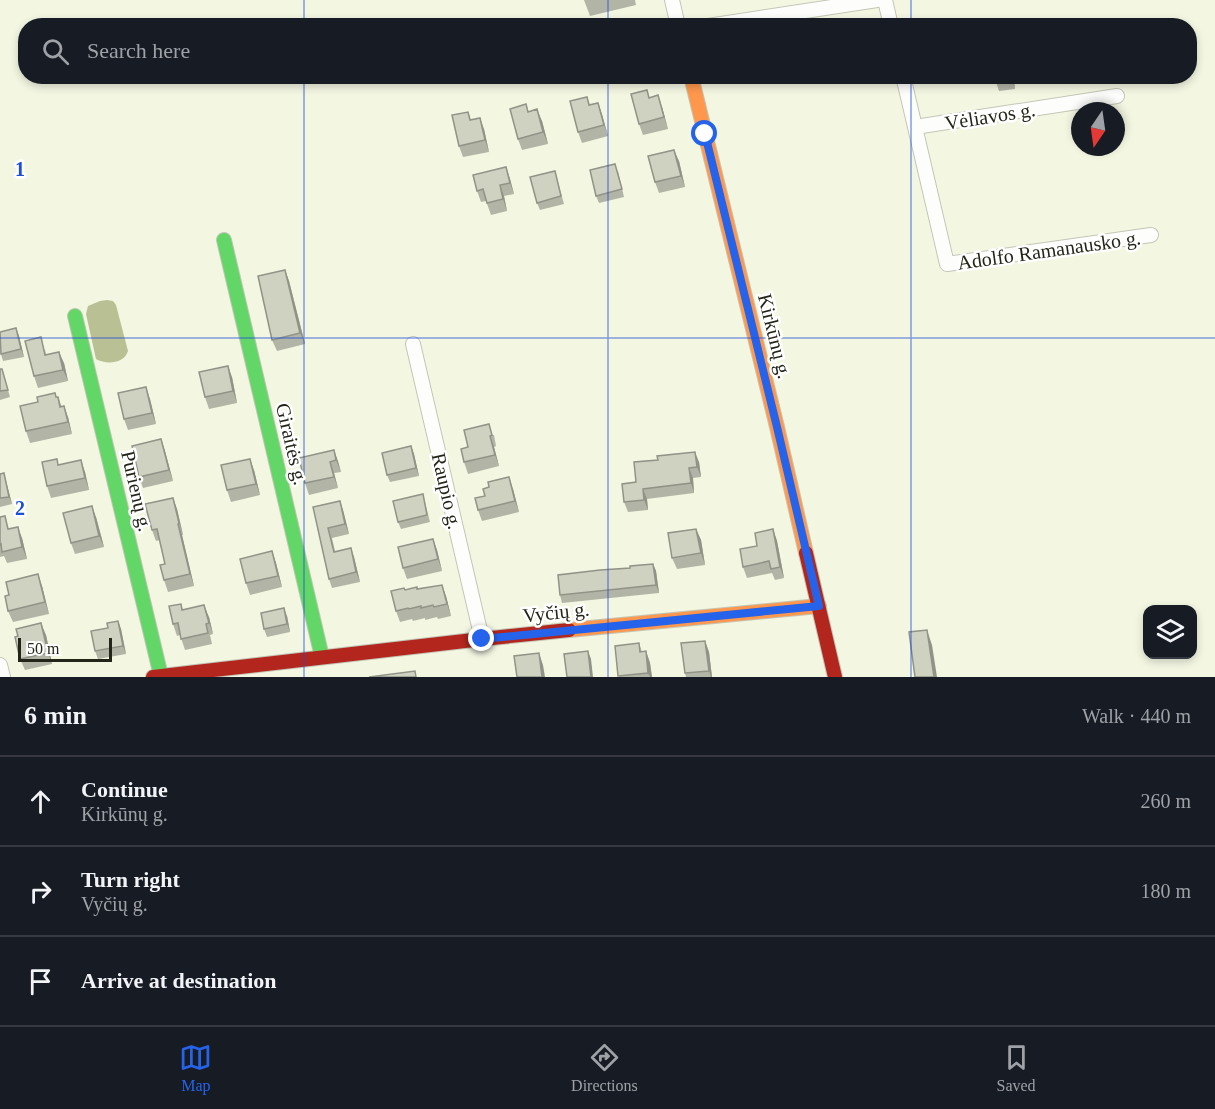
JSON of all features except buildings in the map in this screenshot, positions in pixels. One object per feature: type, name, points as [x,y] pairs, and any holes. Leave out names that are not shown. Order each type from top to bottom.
[{"type":"street","points":[[672,0],[676,18]]},
{"type":"street","points":[[760,18],[877,0]]},
{"type":"street","points":[[885,0],[889,18]]},
{"type":"street","name":"Kirkūnų g.","points":[[693,84],[819,606]]},
{"type":"street","points":[[905,84],[915,127]]},
{"type":"street","name":"Vėliavos g.","points":[[915,127],[1117,96]]},
{"type":"street","name":"Adolfo Ramanausko g.","points":[[915,127],[947,264],[1151,236]]},
{"type":"street","name":"Giraitės g.","points":[[224,240],[322,657]]},
{"type":"street","name":"Purienų g.","points":[[75,316],[157,676]]},
{"type":"street","name":"Raupio g.","points":[[413,344],[482,639]]},
{"type":"street","points":[[819,606],[835,677]]},
{"type":"street","name":"Vyčių g.","points":[[157,676],[482,639],[819,606]]},
{"type":"street","points":[[0,665],[3,677]]},
{"type":"shaded area","points":[[107,300],[113,301],[116,305],[128,351],[123,359],[109,363],[96,359],[86,314],[88,306]]},
{"type":"traffic: fast","points":[[224,240],[322,657]]},
{"type":"traffic: fast","points":[[75,316],[161,676]]},
{"type":"traffic: slow","points":[[693,84],[806,553]]},
{"type":"traffic: slow","points":[[569,630],[819,606]]},
{"type":"traffic: jam","points":[[806,553],[835,677]]},
{"type":"traffic: jam","points":[[153,677],[569,630]]},
{"type":"route","points":[[482,639],[819,606],[705,134]]}]
